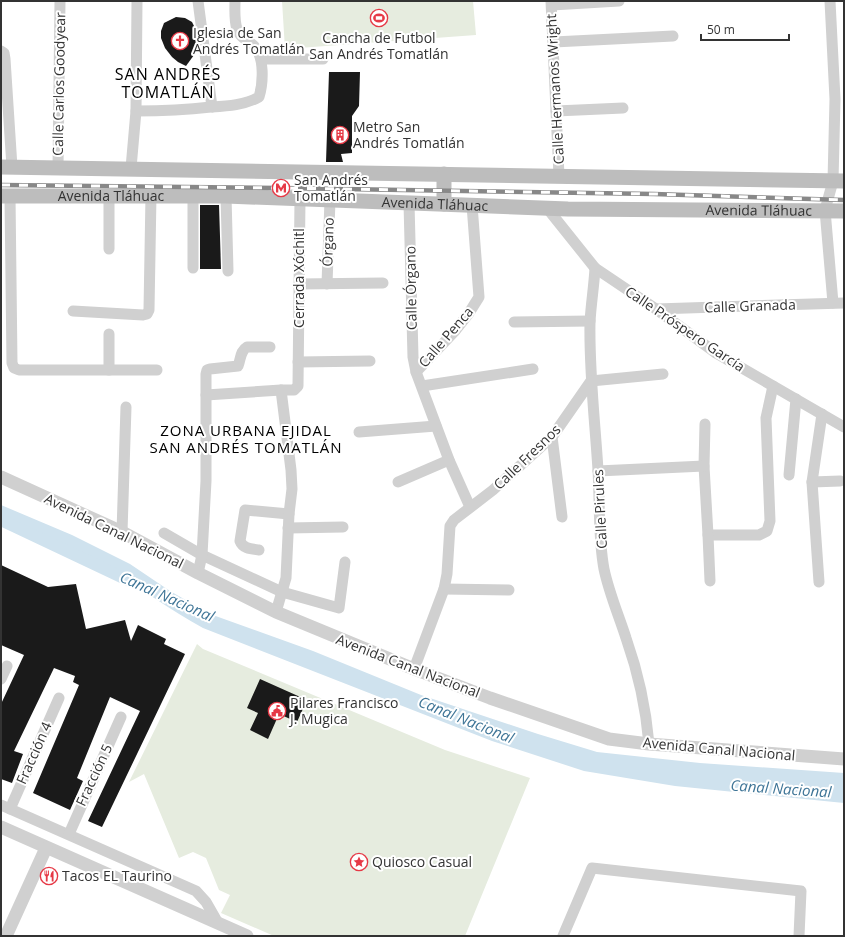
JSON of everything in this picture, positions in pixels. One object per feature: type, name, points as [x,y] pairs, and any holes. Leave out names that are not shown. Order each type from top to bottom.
[{"type":"main road","name":"Avenida Tláhuac","points":[[6,167],[839,181]]},
{"type":"main road","points":[[444,174],[444,204]]},
{"type":"main road","name":"Avenida Tláhuac","points":[[6,196],[226,196],[547,208],[844,210]]},
{"type":"street","name":"Calle Carlos Goodyear","points":[[58,168],[60,1]]},
{"type":"street","points":[[131,168],[136,111],[137,1]]},
{"type":"street","points":[[198,1],[212,107]]},
{"type":"street","points":[[136,111],[177,111],[227,106],[251,101],[259,97],[262,88],[261,59],[255,46],[241,37],[237,29],[235,1]]},
{"type":"street","points":[[552,3],[619,1]]},
{"type":"street","points":[[830,1],[839,181],[824,210],[833,303]]},
{"type":"street","name":"Calle Hermanos Wright","points":[[552,3],[559,176]]},
{"type":"street","points":[[554,42],[673,36]]},
{"type":"street","points":[[3,55],[6,167]]},
{"type":"street","points":[[261,59],[322,59]]},
{"type":"street","points":[[556,111],[623,108]]},
{"type":"street","points":[[108,249],[109,195]]},
{"type":"street","points":[[73,311],[144,316],[147,314],[149,310],[151,195]]},
{"type":"street","points":[[6,196],[12,363],[14,368],[19,370],[157,370]]},
{"type":"street","points":[[193,196],[193,268]]},
{"type":"street","points":[[226,196],[228,271]]},
{"type":"street","name":"Cerrada Xóchitl","points":[[281,390],[294,390],[297,389],[298,386],[300,199]]},
{"type":"street","name":"Órgano","points":[[327,284],[330,200]]},
{"type":"street","name":"Calle Órgano","points":[[409,204],[411,330],[413,357],[416,372]]},
{"type":"street","name":"Calle Penca","points":[[470,507],[449,460],[416,372],[454,332],[479,297],[472,205]]},
{"type":"street","name":"Calle Próspero García","points":[[547,208],[596,268],[656,309],[716,353],[844,427]]},
{"type":"street","name":"Calle Pirules","points":[[596,268],[590,321],[591,381],[604,569],[612,600],[627,640],[647,723],[649,744]]},
{"type":"street","points":[[299,284],[383,283]]},
{"type":"street","name":"Calle Granada","points":[[656,309],[844,303]]},
{"type":"street","points":[[514,322],[590,321]]},
{"type":"street","points":[[109,334],[109,370]]},
{"type":"street","points":[[198,573],[202,555],[206,481],[207,370],[210,368],[238,366],[241,353],[247,347],[270,347]]},
{"type":"street","points":[[298,359],[370,361]]},
{"type":"street","points":[[422,386],[533,369]]},
{"type":"street","points":[[591,381],[663,374]]},
{"type":"street","name":"Calle Fresnos","points":[[414,669],[444,589],[447,574],[450,526],[454,520],[494,490],[552,437],[591,381]]},
{"type":"street","points":[[708,535],[759,534],[767,531],[770,521],[766,418],[773,386]]},
{"type":"street","points":[[206,395],[281,390],[292,488],[288,514],[286,578],[276,612]]},
{"type":"street","points":[[789,474],[796,399]]},
{"type":"street","points":[[122,532],[126,406]]},
{"type":"street","points":[[819,582],[812,482],[822,414]]},
{"type":"street","points":[[705,424],[704,466],[710,581]]},
{"type":"street","points":[[359,432],[436,426]]},
{"type":"street","points":[[552,437],[562,517]]},
{"type":"street","points":[[398,482],[449,460]]},
{"type":"street","points":[[598,471],[704,466]]},
{"type":"street","name":"Avenida Canal Nacional","points":[[1,477],[122,532],[198,573],[276,612],[414,669],[490,698],[609,739],[649,744],[844,759]]},
{"type":"street","points":[[812,482],[840,481]]},
{"type":"street","points":[[260,550],[244,547],[240,541],[245,510],[288,514]]},
{"type":"street","points":[[288,528],[344,527]]},
{"type":"street","points":[[164,533],[202,555],[282,592],[339,608],[345,562]]},
{"type":"street","points":[[444,589],[509,590]]},
{"type":"street","points":[[1,679],[7,666]]},
{"type":"street","name":"Fracción 4","points":[[6,807],[59,698]]},
{"type":"street","name":"Fracción 5","points":[[68,834],[121,717]]},
{"type":"street","points":[[6,807],[196,891],[206,902],[218,923]]},
{"type":"street","points":[[1,827],[247,936]]},
{"type":"street","points":[[6,936],[46,848]]},
{"type":"street","points":[[564,936],[592,868],[801,891],[800,936]]},
{"type":"shaded area","name":"Cancha de Futbol San Andrés Tomatlán","points":[[282,1],[473,1],[476,35],[285,49]]},
{"type":"shaded area","points":[[197,644],[203,649],[445,750],[530,778],[465,936],[274,936],[221,913],[230,895],[219,890],[206,858],[193,852],[179,858],[144,774],[129,782]]},
{"type":"water","name":"Canal Nacional","points":[[1,505],[72,535],[130,564],[170,591],[210,614],[313,651],[421,695],[597,752],[700,763],[844,773],[844,803],[675,786],[584,771],[492,741],[203,628],[94,562],[55,543],[1,520]]},
{"type":"building","name":"Iglesia de San Andrés Tomatlán","points":[[176,17],[185,18],[192,22],[194,26],[197,47],[194,55],[186,66],[172,57],[165,48],[161,38],[161,31],[164,23]]},
{"type":"building","name":"Metro San Andrés Tomatlán","points":[[329,72],[360,72],[359,106],[352,116],[352,153],[341,154],[343,162],[326,162]]},
{"type":"building","points":[[200,205],[219,205],[221,269],[200,269]]},
{"type":"building","points":[[1,565],[48,587],[76,584],[86,629],[125,620],[131,641],[138,625],[166,639],[164,644],[185,654],[102,827],[88,821],[140,711],[110,697],[77,778],[83,781],[70,810],[33,793],[79,685],[73,682],[75,676],[54,668],[14,751],[23,754],[12,783],[1,779],[1,704],[24,655],[1,645]]},
{"type":"building","name":"Pilares Francisco J. Mugica","points":[[260,679],[307,700],[297,722],[279,714],[268,739],[250,730],[258,713],[247,708]]},
{"type":"waterway","name":"Canal Nacional","points":[[1,520],[130,581]]},
{"type":"railway","points":[[1,185],[654,194],[844,200]]},
{"type":"place","name":"Cancha de Futbol San Andrés Tomatlán","points":[[379,18]]},
{"type":"place","name":"Iglesia de San Andrés Tomatlán","points":[[180,41]]},
{"type":"place","name":"Metro San Andrés Tomatlán","points":[[340,135]]},
{"type":"place","name":"San Andrés Tomatlán","points":[[281,188]]},
{"type":"place","name":"Pilares Francisco J. Mugica","points":[[277,711]]},
{"type":"place","name":"Quiosco Casual","points":[[359,862]]},
{"type":"place","name":"Tacos EL Taurino","points":[[49,876]]},
{"type":"district","name":"SAN ANDRÉS TOMATLÁN","points":[[168,83]]},
{"type":"district","name":"ZONA URBANA EJIDAL SAN ANDRÉS TOMATLÁN","points":[[246,440]]}]
